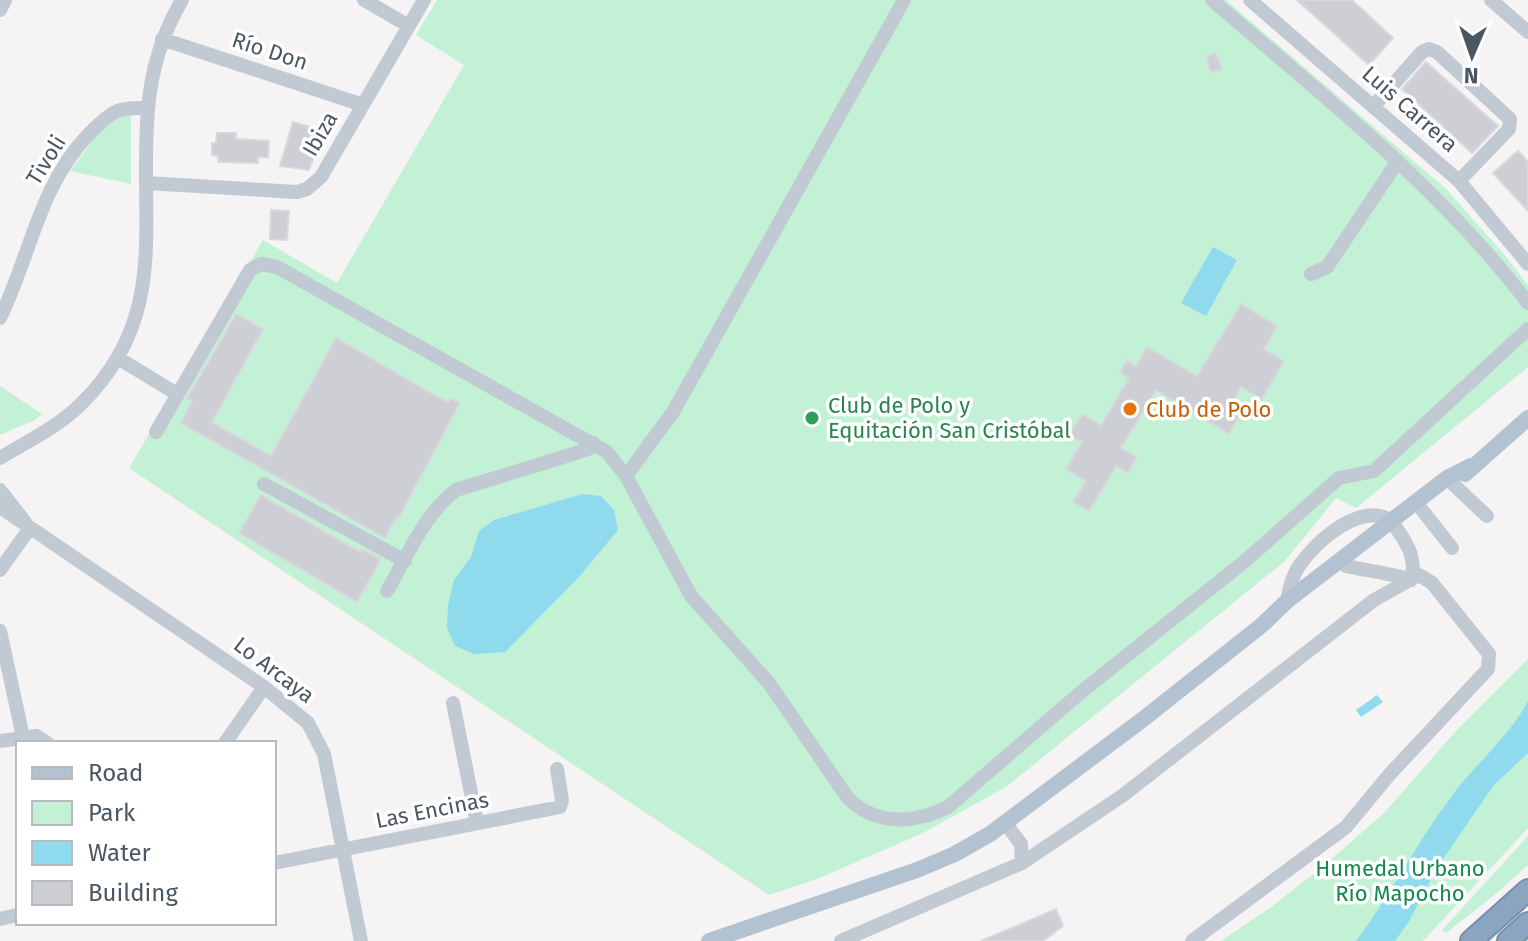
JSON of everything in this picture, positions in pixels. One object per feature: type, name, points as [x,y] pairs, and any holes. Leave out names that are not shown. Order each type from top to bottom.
[{"type":"highway","points":[[1471,941],[1528,890]]},
{"type":"highway","points":[[1508,941],[1528,923]]},
{"type":"main road","points":[[709,941],[936,862],[1006,824],[1262,625],[1287,601],[1394,525],[1422,510],[1528,418]]},
{"type":"main road","points":[[1262,625],[1280,617],[1346,566],[1447,478],[1471,466]]},
{"type":"street","points":[[0,10],[5,0]]},
{"type":"street","points":[[0,458],[80,405],[118,358],[133,325],[143,291],[147,255],[148,108],[162,39],[182,0]]},
{"type":"street","points":[[364,0],[409,26]]},
{"type":"street","name":"Ibiza","points":[[146,183],[280,192],[307,189],[321,177],[424,0]]},
{"type":"street","points":[[626,476],[673,412],[904,0]]},
{"type":"street","points":[[1212,0],[1437,197],[1493,257],[1528,303]]},
{"type":"street","name":"Luis Carrera","points":[[1250,0],[1459,181],[1528,264]]},
{"type":"street","points":[[1491,0],[1528,32]]},
{"type":"street","name":"Río Don","points":[[162,39],[363,105]]},
{"type":"street","points":[[1373,107],[1422,52],[1429,49],[1437,52],[1510,119],[1509,129],[1459,181]]},
{"type":"street","name":"Tivoli","points":[[0,318],[46,200],[69,157],[114,112],[148,108]]},
{"type":"street","points":[[1311,274],[1327,267],[1398,161]]},
{"type":"street","points":[[156,432],[174,392],[250,270],[261,264],[277,267],[607,452],[626,476],[691,596],[769,683],[847,797],[856,806],[890,820],[917,819],[948,807],[1080,693],[1245,561],[1339,478],[1374,471],[1528,329]]},
{"type":"street","points":[[118,358],[174,392]]},
{"type":"street","points":[[0,447],[30,440]]},
{"type":"street","points":[[387,591],[441,501],[456,490],[588,449],[593,443]]},
{"type":"street","points":[[264,484],[405,561]]},
{"type":"street","points":[[1454,485],[1487,516]]},
{"type":"street","name":"Lo Arcaya","points":[[0,490],[29,527]]},
{"type":"street","name":"Lo Arcaya","points":[[0,507],[300,714],[320,744],[361,941]]},
{"type":"street","points":[[1422,510],[1452,548]]},
{"type":"street","points":[[1287,601],[1292,580],[1300,565],[1330,535],[1349,521],[1369,514],[1385,516],[1394,525],[1411,553],[1411,580]]},
{"type":"street","points":[[0,570],[29,527]]},
{"type":"street","points":[[1346,566],[1411,580]]},
{"type":"street","points":[[841,941],[1022,863],[1122,796],[1374,600],[1419,575],[1432,583],[1489,654],[1488,669],[1389,775],[1346,827],[1192,941]]},
{"type":"street","points":[[0,631],[23,737]]},
{"type":"street","points":[[226,741],[264,687]]},
{"type":"street","points":[[453,703],[477,823]]},
{"type":"street","points":[[0,741],[36,736],[44,741]]},
{"type":"street","name":"Las Encinas","points":[[276,863],[560,807],[562,800],[557,769]]},
{"type":"street","points":[[1006,824],[1021,844],[1022,863]]},
{"type":"green space","name":"Club de Polo y Equitación San Cristóbal","points":[[437,0],[1226,0],[1446,189],[1503,253],[1528,285],[1528,367],[1356,508],[1336,498],[1285,561],[1006,787],[921,834],[817,879],[769,895],[129,468],[263,240],[337,283],[464,65],[416,35]]},
{"type":"green space","points":[[131,108],[131,184],[70,171],[101,129]]},
{"type":"green space","points":[[0,386],[42,414],[0,435]]},
{"type":"green space","name":"Humedal Urbano Río Mapocho","points":[[1528,659],[1528,828],[1423,941],[1221,941],[1325,865],[1385,812],[1456,731]]},
{"type":"green space","points":[[1528,836],[1528,865],[1446,933],[1442,930]]},
{"type":"water","points":[[1213,247],[1237,260],[1206,316],[1181,303]]},
{"type":"water","points":[[582,494],[601,496],[614,510],[618,530],[578,578],[505,652],[474,654],[455,646],[447,628],[448,605],[454,580],[471,557],[479,531],[494,520]]},
{"type":"water","points":[[1377,695],[1383,702],[1361,717],[1356,710]]},
{"type":"water","points":[[1528,701],[1528,753],[1493,786],[1437,868],[1408,923],[1395,941],[1356,941],[1438,815],[1511,727]]},
{"type":"building","points":[[1297,0],[1352,0],[1393,38],[1369,65]]},
{"type":"building","points":[[1216,53],[1222,69],[1211,72],[1206,56]]},
{"type":"building","points":[[1426,62],[1498,126],[1472,153],[1402,89]]},
{"type":"building","points":[[293,122],[323,131],[309,170],[280,166]]},
{"type":"building","points":[[217,133],[236,133],[236,139],[269,141],[268,157],[258,157],[258,163],[218,162],[218,156],[212,155],[212,143],[216,143]]},
{"type":"building","points":[[1518,151],[1528,162],[1528,211],[1493,173]]},
{"type":"building","points":[[271,210],[289,211],[287,240],[270,239]]},
{"type":"building","points":[[1241,304],[1277,326],[1264,349],[1284,361],[1262,399],[1241,387],[1228,410],[1239,416],[1229,434],[1156,390],[1121,448],[1137,457],[1128,473],[1116,466],[1089,511],[1073,502],[1086,481],[1066,469],[1082,442],[1069,435],[1082,414],[1101,425],[1129,378],[1120,372],[1127,360],[1136,366],[1147,347],[1197,376]]},
{"type":"building","points":[[236,314],[263,329],[212,422],[271,456],[336,338],[448,402],[450,398],[460,403],[385,538],[181,423],[192,401],[187,398]]},
{"type":"building","points":[[261,495],[360,552],[362,549],[381,559],[357,602],[239,533]]},
{"type":"building","points":[[1056,909],[1063,926],[1043,941],[981,941]]},
{"type":"place","name":"Club de Polo","points":[[1130,409]]},
{"type":"place","name":"Club de Polo y Equitación San Cristóbal","points":[[812,418]]}]
